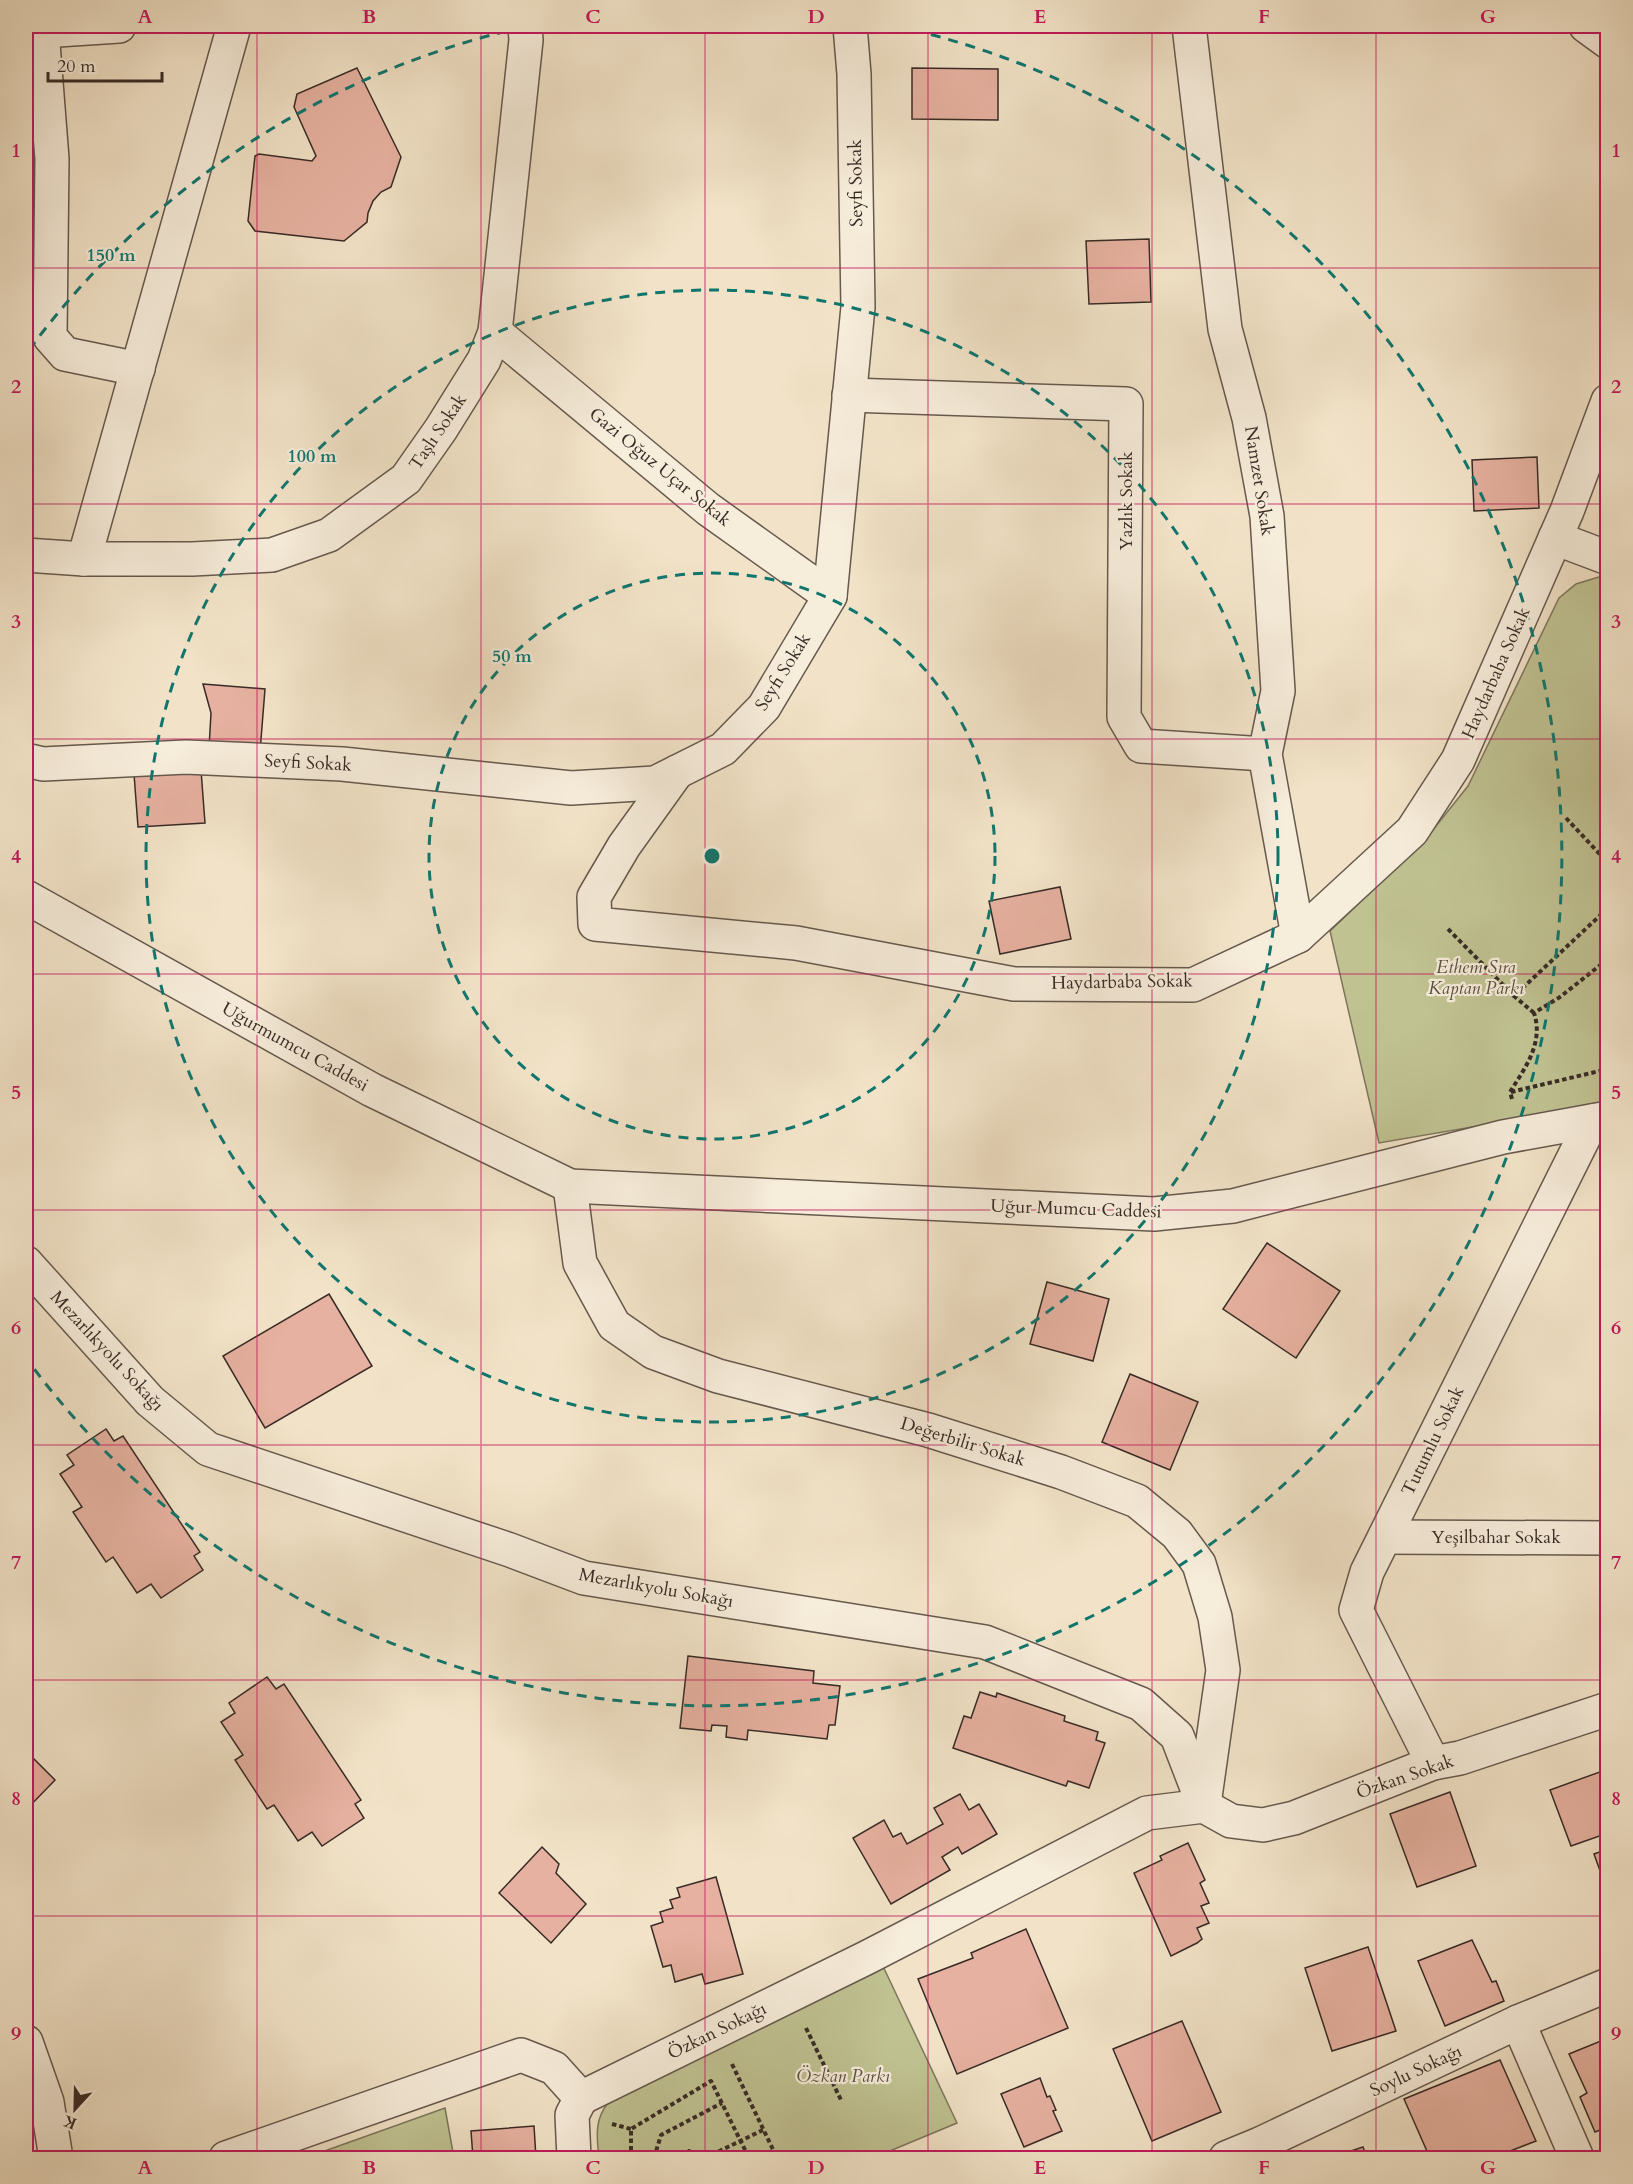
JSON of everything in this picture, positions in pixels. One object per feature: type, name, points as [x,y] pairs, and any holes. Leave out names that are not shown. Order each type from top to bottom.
[{"type":"street","points":[[118,26],[34,31],[52,159],[50,337],[65,354],[138,369]]},
{"type":"street","points":[[84,560],[234,26]]},
{"type":"street","name":"Taşlı Sokak","points":[[26,555],[84,560],[192,559],[272,555],[329,535],[406,479],[441,429],[484,360],[495,332],[526,40],[525,26]]},
{"type":"street","name":"Seyfi Sokak","points":[[26,760],[43,764],[186,757],[331,764],[571,788],[655,783],[723,749],[764,707],[830,596],[858,307],[854,74],[850,26]]},
{"type":"street","name":"Namzet Sokak","points":[[1189,26],[1225,329],[1249,418],[1267,516],[1278,691],[1265,754],[1298,936]]},
{"type":"street","points":[[1586,26],[1608,42]]},
{"type":"street","name":"Gazi Oğuz Uçar Sokak","points":[[495,332],[708,509],[830,596]]},
{"type":"street","name":"Yazlık Sokak","points":[[849,395],[1126,404],[1124,717],[1141,746],[1265,754]]},
{"type":"street","name":"Haydarbaba Sokak","points":[[677,772],[624,846],[594,897],[595,924],[796,943],[1014,984],[1193,985],[1298,936],[1412,831],[1458,760],[1567,511],[1608,400]]},
{"type":"street","points":[[1555,538],[1608,558]]},
{"type":"street","name":"Uğurmumcu Caddesi","points":[[26,897],[372,1090],[570,1186]]},
{"type":"street","name":"Uğur Mumcu Caddesi","points":[[570,1186],[1154,1214],[1233,1206],[1503,1137],[1600,1119]]},
{"type":"street","name":"Tutumlu Sokak","points":[[1433,1763],[1356,1610],[1367,1572],[1600,1119]]},
{"type":"street","name":"Değerbilir Sokak","points":[[570,1186],[580,1263],[615,1325],[653,1352],[718,1376],[928,1430],[1060,1472],[1137,1501],[1177,1534],[1199,1563],[1215,1617],[1223,1670],[1204,1806]]},
{"type":"street","name":"Mezarlıkyolu Sokağı","points":[[26,1263],[150,1401],[207,1449],[510,1550],[584,1578],[985,1642],[1141,1704],[1177,1736],[1204,1806]]},
{"type":"street","name":"Yeşilbahar Sokak","points":[[1385,1537],[1608,1538]]},
{"type":"street","name":"Özkan Sokak","points":[[1204,1806],[1231,1821],[1263,1825],[1294,1818],[1433,1763],[1460,1758],[1608,1709]]},
{"type":"street","name":"Özkan Sokağı","points":[[580,2098],[866,1958],[1147,1813],[1204,1806]]},
{"type":"street","name":"Soylu Sokağı","points":[[1226,2158],[1263,2152],[1518,2022],[1608,1985]]},
{"type":"street","points":[[1518,2022],[1577,2158]]},
{"type":"street","points":[[26,2042],[47,2102],[56,2158]]},
{"type":"street","points":[[226,2158],[520,2055],[554,2068],[580,2098],[572,2115],[574,2158]]},
{"type":"path","points":[[1566,818],[1608,863]]},
{"type":"path","points":[[1514,996],[1608,908]]},
{"type":"path","points":[[1448,929],[1514,996],[1534,1013],[1538,1026],[1536,1043],[1525,1068],[1510,1092],[1608,1069]]},
{"type":"path","points":[[1534,1013],[1560,997],[1608,959]]},
{"type":"path","points":[[806,2028],[841,2100]]},
{"type":"path","points":[[728,2056],[777,2158]]},
{"type":"path","points":[[631,2158],[632,2129],[711,2081],[749,2158]]},
{"type":"path","points":[[654,2158],[662,2135],[722,2103]]},
{"type":"path","points":[[705,2158],[763,2130]]},
{"type":"path","points":[[675,2158],[689,2151],[700,2158]]},
{"type":"green space","name":"Ethem Sıra Kaptan Parkı","points":[[1602,576],[1607,578],[1607,1104],[1379,1143],[1330,931],[1424,841],[1468,786],[1559,598],[1576,584]]},
{"type":"green space","name":"Özkan Parkı","points":[[881,1962],[957,2123],[873,2158],[599,2158],[598,2123],[608,2103]]},
{"type":"green space","points":[[445,2108],[454,2158],[305,2158]]},
{"type":"building","points":[[357,68],[401,157],[391,187],[381,192],[373,201],[367,222],[344,241],[255,231],[248,221],[255,156],[259,154],[312,161],[316,156],[294,107],[297,94]]},
{"type":"building","points":[[912,68],[998,69],[998,120],[912,119]]},
{"type":"building","points":[[1149,239],[1151,302],[1089,304],[1086,241]]},
{"type":"building","points":[[1537,457],[1539,508],[1474,511],[1472,460]]},
{"type":"building","points":[[203,684],[265,689],[260,752],[209,748],[211,713]]},
{"type":"building","points":[[201,770],[205,823],[138,827],[134,774]]},
{"type":"building","points":[[1060,887],[1071,939],[1000,954],[989,901]]},
{"type":"building","points":[[1267,1243],[1340,1291],[1296,1358],[1223,1309]]},
{"type":"building","points":[[1047,1282],[1109,1299],[1093,1361],[1030,1344]]},
{"type":"building","points":[[329,1294],[372,1366],[265,1428],[223,1356]]},
{"type":"building","points":[[1130,1374],[1198,1402],[1170,1470],[1102,1442]]},
{"type":"building","points":[[106,1429],[114,1441],[123,1436],[200,1552],[194,1556],[203,1570],[161,1598],[151,1584],[137,1593],[113,1557],[106,1562],[73,1512],[82,1507],[60,1474],[74,1465],[67,1455]]},
{"type":"building","points":[[688,1656],[814,1671],[813,1683],[840,1686],[835,1725],[829,1725],[827,1739],[748,1730],[747,1740],[726,1737],[727,1726],[712,1725],[711,1731],[680,1728]]},
{"type":"building","points":[[267,1677],[276,1689],[284,1684],[361,1800],[355,1804],[364,1818],[322,1846],[312,1832],[298,1841],[274,1805],[267,1809],[235,1760],[243,1755],[221,1722],[235,1713],[229,1703]]},
{"type":"building","points":[[980,1692],[996,1697],[997,1693],[1065,1716],[1064,1721],[1098,1732],[1096,1740],[1105,1743],[1089,1788],[1068,1781],[1066,1786],[953,1748],[964,1716],[971,1718]]},
{"type":"building","points":[[26,1751],[55,1780],[26,1810]]},
{"type":"building","points":[[1608,1769],[1608,1833],[1571,1846],[1550,1790]]},
{"type":"building","points":[[1450,1792],[1476,1866],[1417,1887],[1390,1814]]},
{"type":"building","points":[[960,1794],[969,1810],[979,1804],[997,1834],[962,1854],[958,1847],[942,1857],[950,1870],[891,1904],[853,1838],[884,1820],[893,1837],[901,1833],[907,1844],[943,1824],[934,1808]]},
{"type":"building","points":[[1188,1843],[1205,1880],[1200,1883],[1209,1903],[1201,1906],[1209,1923],[1197,1928],[1202,1939],[1171,1956],[1134,1873],[1162,1860],[1160,1856]]},
{"type":"building","points":[[542,1847],[559,1864],[556,1873],[586,1904],[551,1943],[499,1893]]},
{"type":"building","points":[[1608,1849],[1608,1893],[1594,1854]]},
{"type":"building","points":[[716,1877],[743,1974],[705,1984],[702,1974],[675,1982],[671,1965],[663,1967],[651,1926],[663,1922],[660,1912],[673,1908],[670,1900],[680,1897],[677,1888]]},
{"type":"building","points":[[1026,1929],[1068,2028],[957,2074],[918,1979],[973,1958],[971,1953]]},
{"type":"building","points":[[1472,1940],[1492,1982],[1496,1981],[1504,2001],[1445,2026],[1418,1961]]},
{"type":"building","points":[[1368,1947],[1396,2031],[1332,2051],[1305,1968]]},
{"type":"building","points":[[1182,2021],[1221,2112],[1152,2141],[1113,2049]]},
{"type":"building","points":[[1608,2038],[1608,2127],[1595,2132],[1580,2097],[1587,2093],[1569,2054]]},
{"type":"building","points":[[1500,2060],[1536,2141],[1492,2158],[1430,2158],[1404,2099]]},
{"type":"building","points":[[1040,2078],[1047,2097],[1050,2096],[1056,2110],[1053,2111],[1062,2131],[1024,2147],[1001,2094]]},
{"type":"building","points":[[534,2126],[536,2158],[473,2158],[471,2131]]},
{"type":"building","points":[[1363,2147],[1367,2158],[1330,2158]]}]
